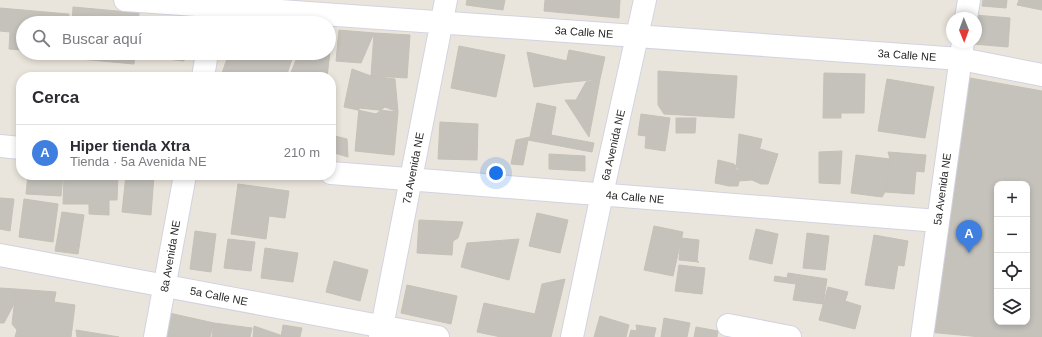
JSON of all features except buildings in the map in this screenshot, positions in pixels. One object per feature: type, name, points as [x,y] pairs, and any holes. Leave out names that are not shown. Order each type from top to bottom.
[{"type":"street","name":"3a Calle NE","points":[[125,0],[215,10],[328,16]]},
{"type":"street","name":"7a Avenida NE","points":[[381,332],[446,0]]},
{"type":"street","name":"6a Avenida NE","points":[[572,337],[645,0]]},
{"type":"street","points":[[967,12],[969,0]]},
{"type":"street","name":"3a Calle NE","points":[[336,16],[442,22],[637,36],[962,50],[1042,75]]},
{"type":"street","name":"5a Avenida NE","points":[[926,337],[938,221],[962,50]]},
{"type":"street","points":[[204,72],[206,60]]},
{"type":"street","points":[[0,146],[16,148]]},
{"type":"street","name":"4a Calle NE","points":[[336,172],[938,221]]},
{"type":"street","name":"8a Avenida NE","points":[[155,337],[184,180]]},
{"type":"street","name":"5a Calle NE","points":[[0,255],[164,286],[381,332],[438,337]]},
{"type":"street","points":[[728,324],[790,337]]},
{"type":"place","name":"Hiper tienda Xtra","points":[[969,253]]}]
